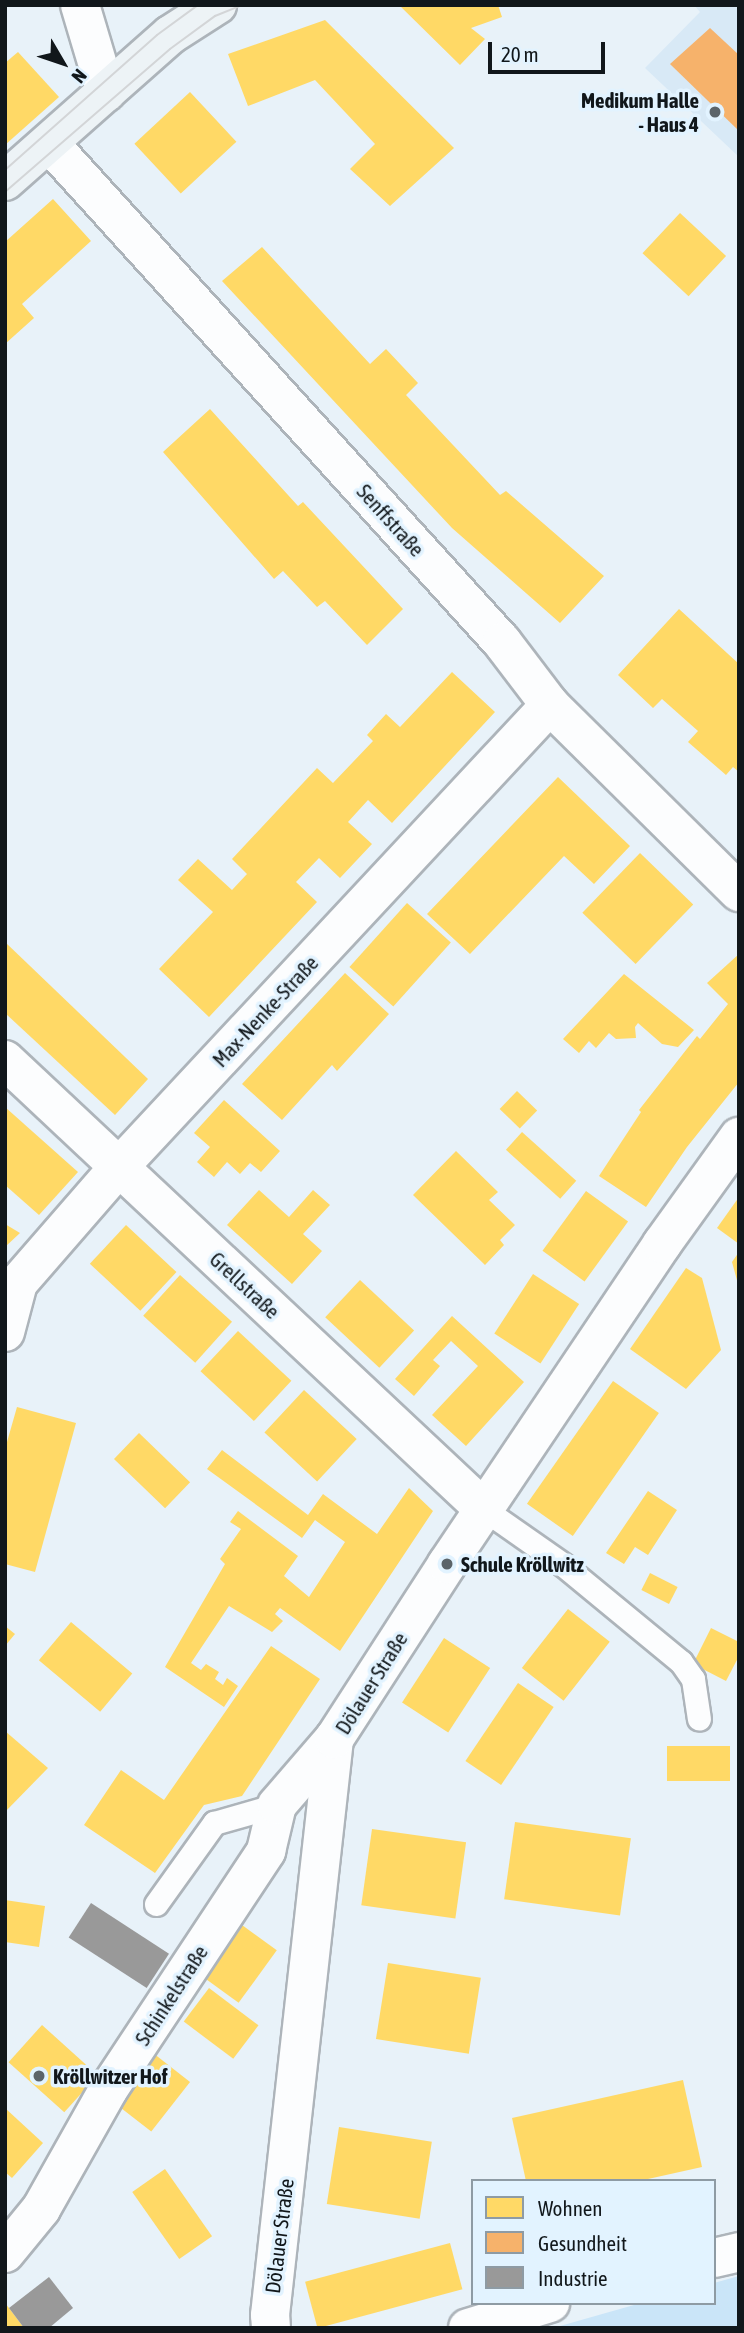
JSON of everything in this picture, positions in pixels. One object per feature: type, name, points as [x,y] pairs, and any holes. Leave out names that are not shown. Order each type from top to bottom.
[{"type":"main road","points":[[5,181],[170,35],[217,5]]},
{"type":"street","points":[[80,5],[106,92]]},
{"type":"street","name":"Senffstraße","points":[[49,143],[502,642],[550,705],[739,892]]},
{"type":"street","name":"Max-Nenke-Straße","points":[[5,1332],[12,1283],[550,705]]},
{"type":"street","name":"Grellstraße","points":[[5,1060],[485,1510]]},
{"type":"street","name":"Dölauer Straße","points":[[271,2328],[270,2315],[334,1739],[662,1244],[739,1137]]},
{"type":"street","name":"Schinkelstraße","points":[[5,2253],[41,2209],[108,2090],[265,1851],[277,1805],[334,1739]]},
{"type":"street","points":[[716,2258],[739,2252]]},
{"type":"street","points":[[468,2328],[543,2305]]},
{"type":"lane","points":[[485,1510],[562,1564],[681,1662],[693,1679],[699,1718]]},
{"type":"lane","points":[[156,1903],[214,1824],[277,1805]]},
{"type":"shaded area","name":"Medikum Halle - Haus 4","points":[[694,5],[739,5],[739,157],[645,68],[700,12]]},
{"type":"shaded area","points":[[739,2276],[739,2328],[553,2328],[634,2305],[716,2305],[716,2282]]},
{"type":"building: Wohnen","points":[[399,5],[498,5],[502,17],[471,28],[485,39],[460,65]]},
{"type":"building: Wohnen","points":[[325,20],[454,148],[390,206],[350,169],[375,144],[315,80],[248,106],[228,54]]},
{"type":"building: Wohnen","points":[[18,52],[59,97],[5,145],[5,63]]},
{"type":"building: Wohnen","points":[[190,92],[236,142],[181,194],[134,144]]},
{"type":"building: Wohnen","points":[[53,199],[91,241],[22,304],[34,318],[5,344],[5,242]]},
{"type":"building: Wohnen","points":[[680,213],[726,256],[689,296],[642,253]]},
{"type":"building: Wohnen","points":[[262,247],[370,364],[386,349],[418,383],[406,395],[500,495],[506,491],[604,576],[560,623],[452,528],[222,281]]},
{"type":"building: Wohnen","points":[[210,409],[298,506],[303,502],[403,609],[367,645],[325,601],[317,607],[283,571],[274,579],[163,452]]},
{"type":"building: Wohnen","points":[[679,609],[739,664],[739,772],[733,767],[726,775],[688,742],[698,731],[662,699],[653,708],[618,675]]},
{"type":"building: Wohnen","points":[[452,672],[495,712],[392,823],[368,800],[348,822],[372,844],[340,878],[319,858],[296,882],[317,902],[209,1017],[159,969],[213,912],[178,880],[198,859],[232,890],[247,874],[232,859],[317,768],[333,783],[373,741],[367,735],[386,714],[400,727]]},
{"type":"building: Wohnen","points":[[558,777],[630,846],[594,884],[564,856],[470,954],[427,914]]},
{"type":"building: Wohnen","points":[[640,853],[693,904],[636,964],[582,913]]},
{"type":"building: Wohnen","points":[[407,903],[451,942],[393,1006],[349,967]]},
{"type":"building: Wohnen","points":[[5,942],[148,1079],[115,1115],[5,1013]]},
{"type":"building: Wohnen","points":[[739,954],[739,1082],[687,1147],[646,1207],[599,1176],[641,1112],[639,1110],[697,1036],[700,1039],[728,1004],[707,983]]},
{"type":"building: Wohnen","points":[[345,973],[389,1014],[337,1071],[332,1065],[282,1120],[242,1084]]},
{"type":"building: Wohnen","points":[[624,974],[694,1030],[678,1047],[662,1044],[638,1023],[635,1027],[636,1038],[616,1039],[609,1033],[596,1048],[589,1041],[579,1053],[563,1039]]},
{"type":"building: Wohnen","points":[[517,1091],[537,1110],[520,1128],[500,1109]]},
{"type":"building: Wohnen","points":[[224,1100],[280,1151],[261,1172],[250,1163],[240,1174],[227,1162],[214,1177],[197,1162],[210,1147],[194,1133]]},
{"type":"building: Wohnen","points":[[5,1107],[78,1172],[39,1215],[5,1185]]},
{"type":"building: Wohnen","points":[[522,1132],[576,1181],[560,1199],[506,1150]]},
{"type":"building: Wohnen","points":[[456,1151],[498,1192],[489,1200],[515,1225],[500,1240],[504,1245],[485,1265],[413,1195]]},
{"type":"building: Wohnen","points":[[259,1190],[289,1217],[313,1190],[330,1205],[303,1234],[322,1251],[292,1284],[227,1225]]},
{"type":"building: Wohnen","points":[[586,1191],[628,1222],[585,1281],[543,1251]]},
{"type":"building: Wohnen","points":[[739,1197],[739,1244],[717,1228]]},
{"type":"building: Wohnen","points":[[5,1224],[20,1233],[5,1247]]},
{"type":"building: Wohnen","points":[[126,1225],[176,1272],[140,1311],[90,1264]]},
{"type":"building: Wohnen","points":[[739,1252],[739,1284],[738,1284],[732,1262]]},
{"type":"building: Wohnen","points":[[686,1268],[702,1278],[721,1350],[686,1389],[630,1349]]},
{"type":"building: Wohnen","points":[[533,1274],[579,1304],[540,1364],[494,1334]]},
{"type":"building: Wohnen","points":[[180,1275],[232,1322],[195,1363],[143,1316]]},
{"type":"building: Wohnen","points":[[360,1280],[414,1330],[379,1368],[325,1317]]},
{"type":"building: Wohnen","points":[[452,1316],[524,1382],[466,1446],[432,1415],[478,1366],[451,1341],[433,1360],[440,1366],[414,1396],[395,1379]]},
{"type":"building: Wohnen","points":[[238,1331],[291,1381],[254,1421],[200,1371]]},
{"type":"building: Wohnen","points":[[613,1381],[659,1413],[573,1536],[527,1504]]},
{"type":"building: Wohnen","points":[[304,1390],[357,1439],[317,1482],[264,1432]]},
{"type":"building: Wohnen","points":[[17,1407],[76,1423],[35,1572],[5,1564],[5,1449]]},
{"type":"building: Wohnen","points":[[139,1433],[190,1482],[165,1508],[114,1459]]},
{"type":"building: Wohnen","points":[[222,1450],[308,1515],[323,1494],[377,1534],[409,1488],[433,1511],[340,1651],[280,1608],[275,1614],[283,1621],[272,1632],[229,1606],[191,1663],[201,1670],[206,1664],[219,1672],[215,1679],[223,1685],[227,1678],[238,1686],[224,1707],[165,1667],[225,1564],[220,1559],[241,1529],[230,1522],[238,1511],[298,1556],[284,1576],[309,1597],[345,1542],[315,1520],[302,1538],[207,1469]]},
{"type":"building: Wohnen","points":[[648,1491],[677,1510],[648,1555],[635,1547],[624,1564],[606,1553]]},
{"type":"building: Wohnen","points":[[650,1573],[678,1587],[669,1604],[641,1590]]},
{"type":"building: Wohnen","points":[[568,1609],[610,1642],[564,1701],[522,1668]]},
{"type":"building: Wohnen","points":[[71,1622],[132,1673],[100,1712],[39,1660]]},
{"type":"building: Wohnen","points":[[5,1626],[15,1634],[5,1646]]},
{"type":"building: Wohnen","points":[[711,1628],[739,1642],[739,1656],[726,1681],[693,1664]]},
{"type":"building: Wohnen","points":[[444,1638],[490,1668],[448,1733],[402,1703]]},
{"type":"building: Wohnen","points":[[271,1646],[320,1679],[242,1796],[204,1805],[155,1873],[84,1825],[121,1770],[164,1800]]},
{"type":"building: Wohnen","points":[[518,1683],[554,1707],[501,1785],[465,1761]]},
{"type":"building: Wohnen","points":[[5,1731],[48,1768],[5,1812]]},
{"type":"building: Wohnen","points":[[667,1746],[730,1746],[730,1781],[667,1781]]},
{"type":"building: Wohnen","points":[[515,1822],[631,1838],[620,1916],[504,1899]]},
{"type":"building: Wohnen","points":[[372,1829],[466,1842],[455,1918],[361,1905]]},
{"type":"building: Wohnen","points":[[5,1900],[45,1906],[39,1947],[5,1942]]},
{"type":"building: Wohnen","points":[[242,1925],[277,1950],[239,2003],[204,1978]]},
{"type":"building: Wohnen","points":[[388,1963],[481,1978],[469,2054],[376,2039]]},
{"type":"building: Wohnen","points":[[209,1988],[259,2025],[233,2059],[184,2022]]},
{"type":"building: Wohnen","points":[[42,2025],[98,2075],[64,2112],[9,2062]]},
{"type":"building: Wohnen","points":[[153,2053],[190,2082],[151,2132],[114,2103]]},
{"type":"building: Wohnen","points":[[683,2080],[702,2167],[648,2179],[526,2179],[512,2118]]},
{"type":"building: Wohnen","points":[[5,2108],[43,2143],[12,2178],[5,2172]]},
{"type":"building: Wohnen","points":[[339,2127],[432,2142],[420,2219],[327,2204]]},
{"type":"building: Wohnen","points":[[165,2169],[212,2236],[179,2259],[132,2192]]},
{"type":"building: Wohnen","points":[[450,2243],[462,2289],[317,2328],[305,2282]]},
{"type":"building: Wohnen","points":[[5,2303],[9,2308],[24,2328],[5,2328]]},
{"type":"building: Gesundheit","points":[[710,28],[739,55],[739,131],[670,64]]},
{"type":"building: Industrie","points":[[91,1903],[169,1954],[147,1988],[69,1937]]},
{"type":"building: Industrie","points":[[49,2277],[73,2308],[49,2328],[24,2328],[9,2308]]},
{"type":"tram line","points":[[5,170],[157,35],[198,5]]},
{"type":"tram line","points":[[5,192],[170,49],[215,16],[242,5]]},
{"type":"place","name":"Medikum Halle - Haus 4","points":[[715,112]]},
{"type":"place","name":"Schule Kröllwitz","points":[[447,1564]]},
{"type":"place","name":"Kröllwitzer Hof","points":[[39,2076]]}]
